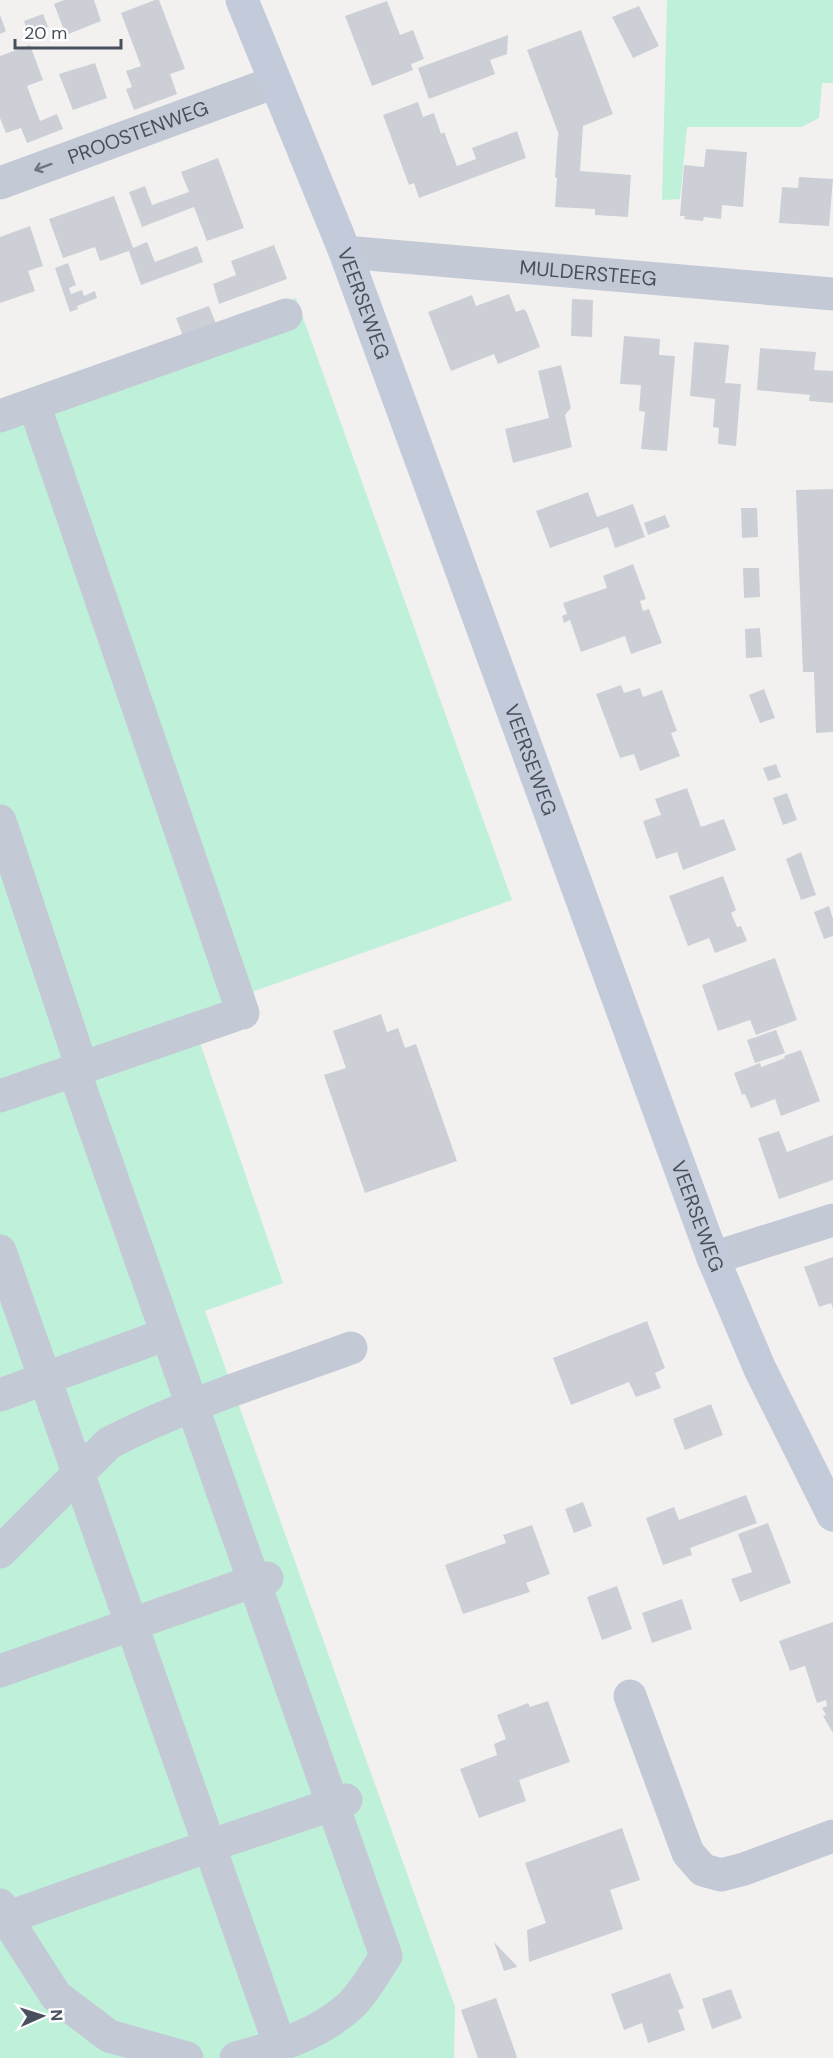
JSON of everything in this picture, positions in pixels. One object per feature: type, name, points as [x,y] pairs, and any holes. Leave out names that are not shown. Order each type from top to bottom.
[{"type":"street","name":"VEERSEWEG","points":[[242,0],[345,252],[713,1258],[760,1369],[833,1515]]},
{"type":"street","name":"PROOSTENWEG","points":[[0,183],[275,82]]},
{"type":"street","name":"MULDERSTEEG","points":[[345,252],[833,294]]},
{"type":"street","points":[[0,416],[286,315]]},
{"type":"street","points":[[0,1096],[238,1014],[34,404]]},
{"type":"street","points":[[0,821],[78,1069],[167,1334],[261,1580],[339,1802],[386,1956],[351,2005],[317,2029],[280,2046],[236,2058]]},
{"type":"street","points":[[713,1258],[833,1220]]},
{"type":"street","points":[[0,1251],[280,2046]]},
{"type":"street","points":[[0,1395],[167,1334]]},
{"type":"street","points":[[0,1552],[109,1443],[131,1431],[193,1406],[351,1348]]},
{"type":"street","points":[[0,1671],[261,1580]]},
{"type":"street","points":[[630,1696],[688,1853],[704,1870],[721,1875],[744,1869],[833,1836]]},
{"type":"street","points":[[188,2058],[109,2036],[56,1996],[3,1912],[339,1802]]},
{"type":"green space","points":[[667,0],[833,0],[833,83],[822,83],[819,118],[802,127],[687,127],[680,199],[662,200]]},
{"type":"green space","points":[[296,298],[512,900],[190,1014],[283,1283],[205,1311],[455,2007],[454,2058],[0,2058],[0,402]]},
{"type":"building","points":[[64,0],[94,0],[101,21],[66,35],[54,4]]},
{"type":"building","points":[[159,0],[185,69],[170,74],[177,94],[134,110],[126,89],[132,87],[126,71],[141,66],[121,13]]},
{"type":"building","points":[[387,1],[400,35],[413,30],[424,59],[411,64],[413,70],[372,86],[345,16]]},
{"type":"building","points":[[639,6],[659,46],[633,58],[612,17]]},
{"type":"building","points":[[43,14],[48,27],[29,35],[24,21]]},
{"type":"building","points":[[0,15],[6,31],[0,34]]},
{"type":"building","points":[[581,30],[613,114],[583,126],[580,171],[631,175],[628,217],[595,215],[595,209],[555,207],[559,135],[527,50]]},
{"type":"building","points":[[508,35],[507,54],[490,60],[495,74],[429,99],[418,68]]},
{"type":"building","points":[[30,45],[43,80],[27,86],[40,121],[57,114],[63,129],[27,143],[21,128],[6,133],[0,118],[0,56]]},
{"type":"building","points":[[95,63],[107,98],[73,110],[59,74]]},
{"type":"building","points":[[418,102],[423,117],[434,113],[441,134],[444,132],[457,166],[476,159],[472,148],[517,131],[526,158],[419,198],[414,183],[409,185],[383,115]]},
{"type":"building","points":[[706,149],[747,152],[743,207],[722,205],[721,219],[704,217],[703,221],[684,219],[685,216],[680,216],[684,165],[704,167]]},
{"type":"building","points":[[218,158],[244,228],[207,241],[194,207],[142,227],[129,192],[145,186],[152,205],[189,192],[181,172]]},
{"type":"building","points":[[799,177],[833,179],[829,226],[779,223],[782,187],[798,188]]},
{"type":"building","points":[[114,196],[133,248],[147,242],[155,262],[197,246],[203,262],[141,285],[129,251],[100,261],[95,247],[63,258],[49,219]]},
{"type":"building","points":[[30,226],[43,266],[28,271],[35,291],[0,303],[0,237]]},
{"type":"building","points":[[274,245],[287,279],[219,304],[213,284],[236,275],[231,261]]},
{"type":"building","points":[[68,263],[76,285],[69,288],[71,294],[82,290],[84,296],[95,291],[97,298],[77,306],[78,309],[70,312],[55,268]]},
{"type":"building","points":[[509,294],[516,312],[524,309],[527,313],[540,347],[498,364],[494,354],[451,371],[428,312],[472,295],[476,306]]},
{"type":"building","points":[[572,299],[593,300],[592,337],[571,336]]},
{"type":"building","points":[[209,306],[216,324],[183,336],[176,318]]},
{"type":"building","points":[[624,336],[660,339],[659,355],[675,356],[667,451],[641,449],[645,412],[639,411],[641,385],[620,384]]},
{"type":"building","points":[[694,342],[729,345],[725,383],[741,384],[736,446],[718,444],[719,428],[713,427],[715,399],[690,396]]},
{"type":"building","points":[[760,348],[816,352],[814,370],[833,371],[833,403],[809,401],[810,395],[757,390]]},
{"type":"building","points":[[561,365],[571,408],[565,415],[572,447],[513,463],[505,429],[549,418],[538,371]]},
{"type":"building","points":[[833,489],[833,732],[816,733],[814,672],[803,672],[796,490]]},
{"type":"building","points":[[588,492],[597,517],[633,504],[645,537],[615,548],[608,527],[550,548],[536,511]]},
{"type":"building","points":[[741,508],[757,508],[758,537],[742,538]]},
{"type":"building","points":[[665,515],[670,527],[648,535],[644,523]]},
{"type":"building","points":[[633,564],[646,599],[640,601],[643,611],[649,609],[662,643],[631,654],[625,636],[581,652],[570,620],[564,623],[562,616],[567,614],[563,603],[607,588],[603,576]]},
{"type":"building","points":[[743,568],[759,568],[760,597],[744,598]]},
{"type":"building","points":[[760,628],[762,657],[746,658],[745,629]]},
{"type":"building","points":[[621,685],[624,693],[640,688],[643,697],[662,690],[677,731],[671,733],[680,756],[640,771],[634,754],[620,758],[596,694]]},
{"type":"building","points":[[764,689],[775,718],[760,723],[749,695]]},
{"type":"building","points":[[776,764],[781,777],[768,781],[763,768]]},
{"type":"building","points":[[687,788],[701,827],[724,819],[736,850],[683,870],[677,852],[656,859],[643,821],[661,815],[655,799]]},
{"type":"building","points":[[787,793],[797,820],[783,825],[773,798]]},
{"type":"building","points":[[801,852],[816,895],[801,900],[786,859]]},
{"type":"building","points":[[723,876],[736,910],[731,913],[737,927],[741,926],[747,941],[715,953],[709,938],[688,946],[669,896]]},
{"type":"building","points":[[829,906],[833,919],[833,936],[824,939],[814,912]]},
{"type":"building","points":[[775,958],[797,1020],[756,1035],[750,1020],[718,1031],[702,985]]},
{"type":"building","points":[[381,1014],[387,1032],[398,1028],[405,1048],[416,1044],[457,1161],[365,1193],[324,1075],[346,1068],[333,1031]]},
{"type":"building","points":[[776,1030],[785,1053],[755,1063],[747,1040]]},
{"type":"building","points":[[801,1050],[820,1101],[781,1116],[775,1099],[751,1108],[745,1094],[742,1095],[734,1073],[760,1063],[761,1067]]},
{"type":"building","points":[[779,1131],[787,1152],[833,1135],[833,1180],[779,1199],[758,1138]]},
{"type":"building","points":[[833,1257],[833,1309],[831,1303],[819,1307],[804,1267]]},
{"type":"building","points":[[647,1321],[665,1368],[655,1373],[661,1388],[636,1397],[629,1382],[571,1405],[553,1358]]},
{"type":"building","points":[[711,1404],[723,1435],[685,1450],[673,1419]]},
{"type":"building","points":[[746,1495],[757,1523],[690,1548],[692,1555],[663,1565],[646,1518],[674,1507],[679,1520]]},
{"type":"building","points":[[583,1502],[592,1526],[574,1533],[565,1509]]},
{"type":"building","points":[[768,1523],[791,1583],[740,1602],[731,1579],[752,1572],[738,1534]]},
{"type":"building","points":[[532,1525],[550,1574],[526,1583],[530,1592],[463,1614],[445,1565],[506,1543],[503,1535]]},
{"type":"building","points":[[617,1586],[632,1629],[602,1640],[587,1597]]},
{"type":"building","points":[[682,1599],[692,1629],[652,1643],[642,1613]]},
{"type":"building","points":[[833,1622],[833,1733],[823,1716],[826,1715],[822,1708],[827,1706],[826,1700],[817,1703],[805,1666],[790,1671],[779,1641]]},
{"type":"building","points":[[548,1701],[570,1762],[519,1780],[526,1801],[479,1818],[460,1769],[497,1755],[494,1744],[506,1739],[497,1715],[528,1703],[530,1707]]},
{"type":"building","points":[[622,1828],[640,1880],[610,1890],[623,1929],[529,1962],[527,1930],[546,1923],[525,1863]]},
{"type":"building","points":[[494,1942],[516,1965],[517,1967],[504,1971]]},
{"type":"building","points":[[670,1973],[684,2008],[678,2010],[685,2030],[648,2043],[642,2023],[624,2030],[611,1994]]},
{"type":"building","points":[[731,1989],[742,2018],[712,2029],[702,1999]]},
{"type":"building","points":[[496,1998],[516,2058],[478,2058],[461,2010]]}]
